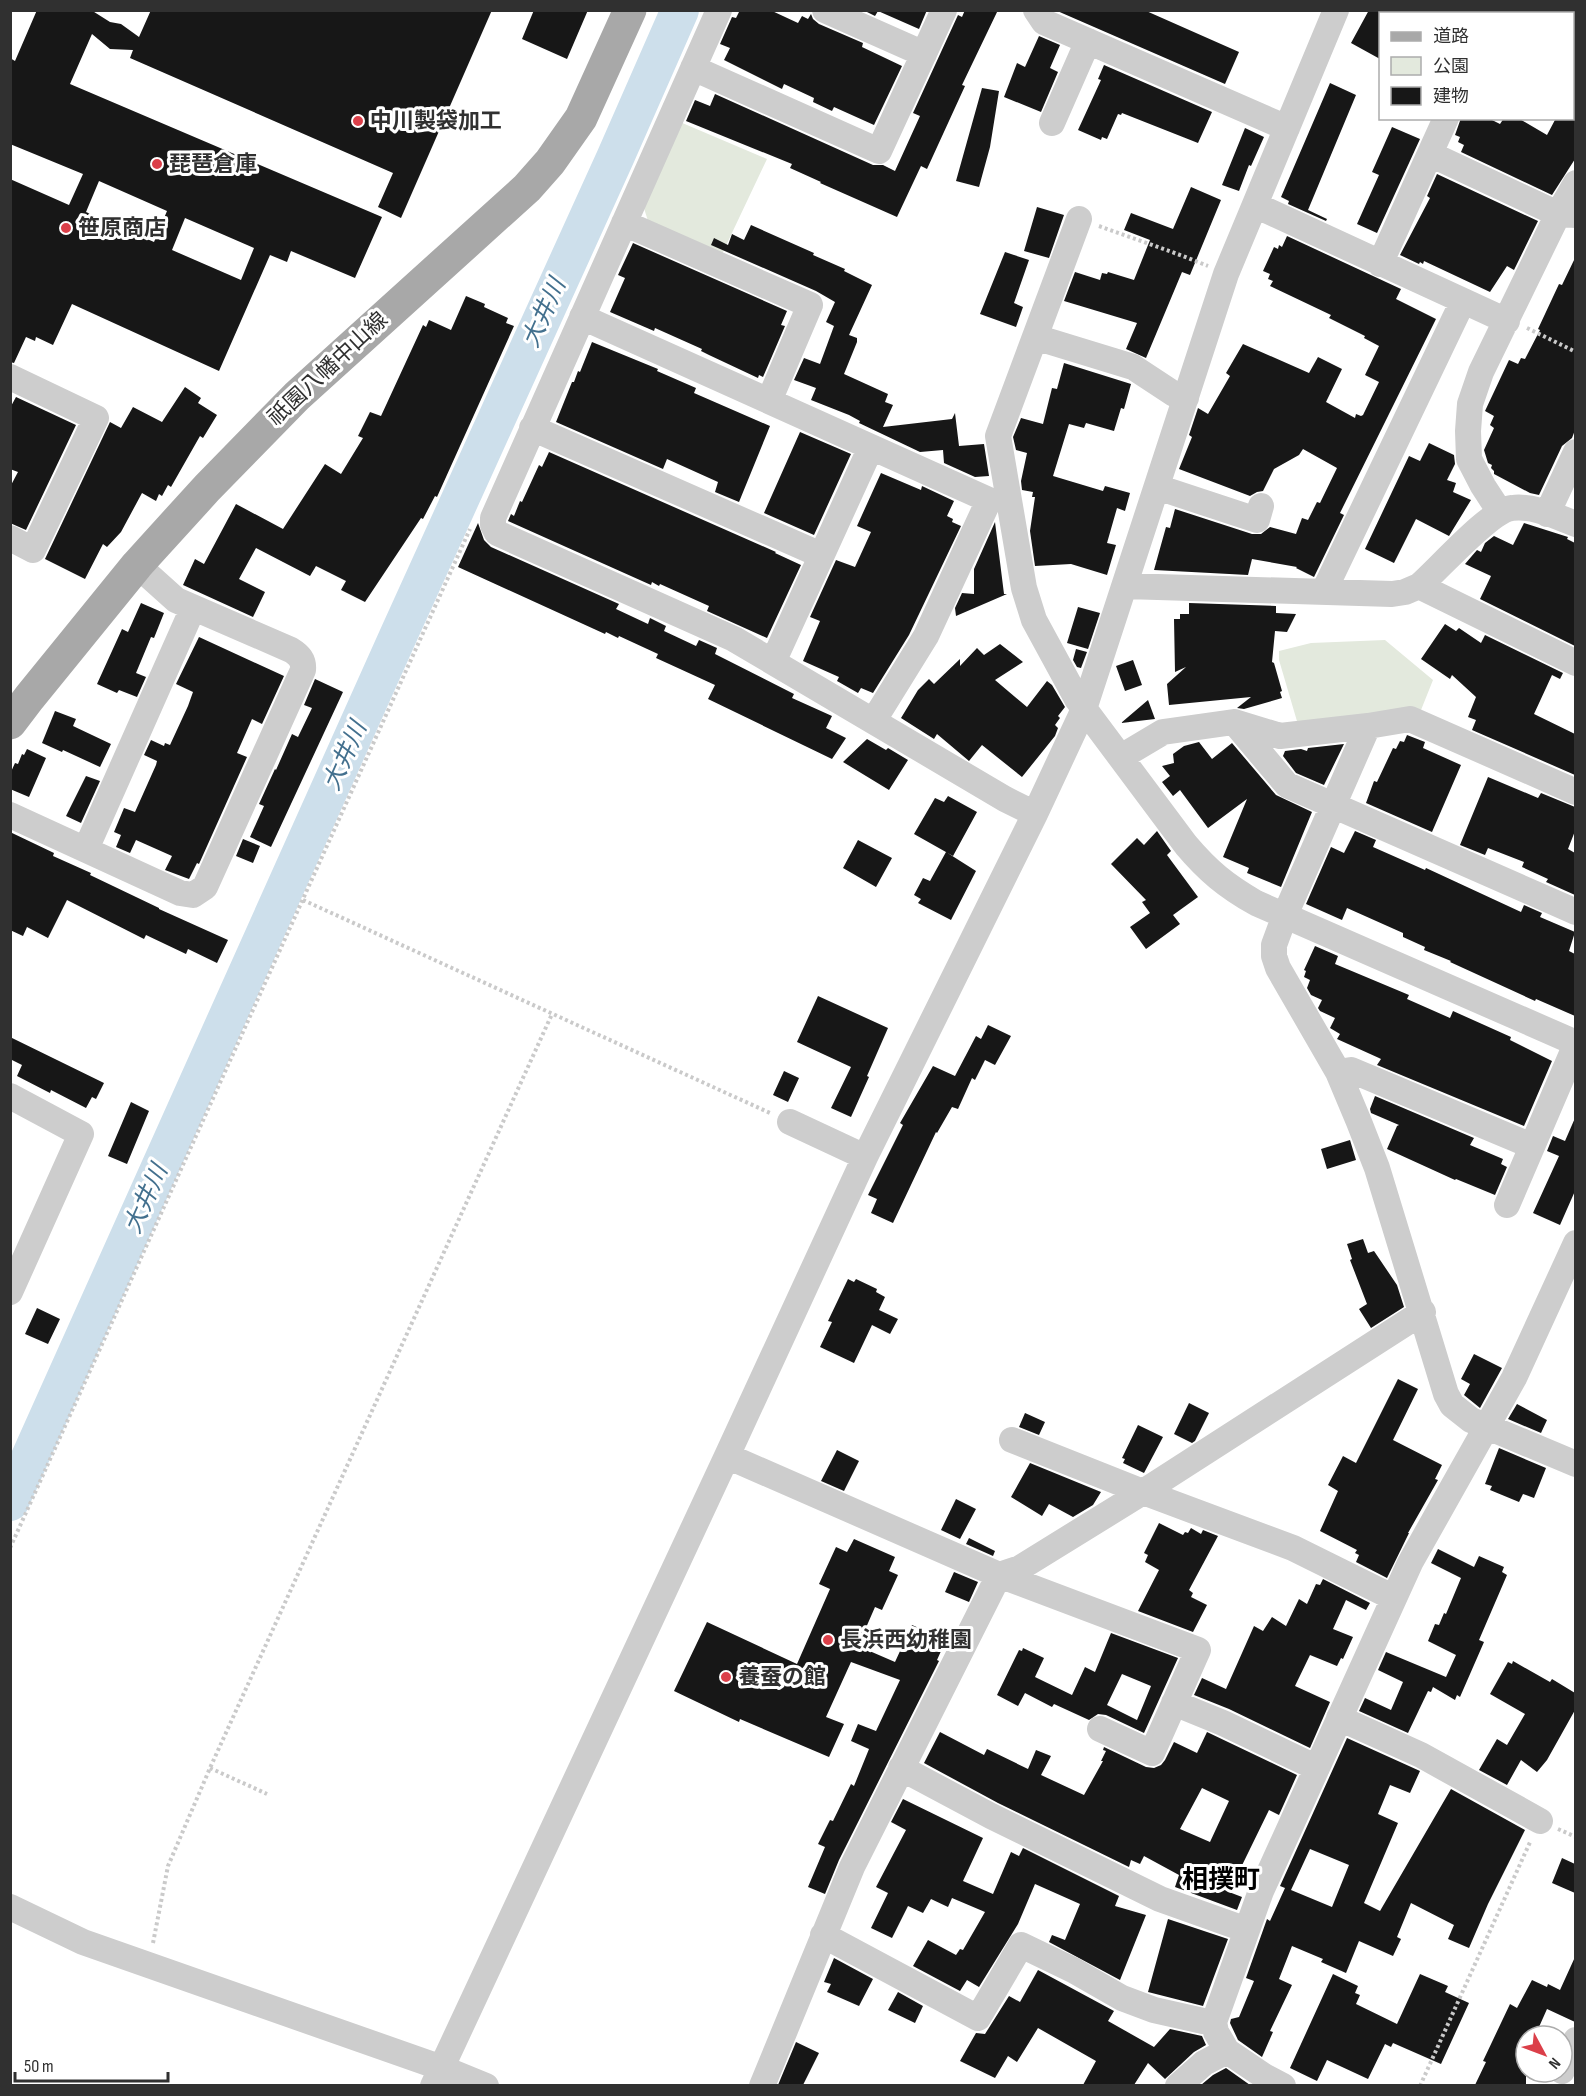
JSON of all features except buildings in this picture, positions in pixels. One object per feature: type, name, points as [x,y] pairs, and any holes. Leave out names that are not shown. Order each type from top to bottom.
[{"type":"main road","name":"祇園八幡中山線","points":[[17,703],[207,488],[297,396],[543,171],[581,118],[630,10]]},
{"type":"street","points":[[719,10],[532,428],[493,518],[493,525],[497,533],[734,639],[1005,799],[1035,814]]},
{"type":"street","points":[[825,10],[924,54]]},
{"type":"street","points":[[693,68],[879,151],[944,10]]},
{"type":"street","points":[[1036,10],[1044,22],[1287,128]]},
{"type":"street","points":[[437,2077],[865,1156],[1035,814],[1084,709],[1226,274],[1336,10]]},
{"type":"street","points":[[1052,123],[1088,41]]},
{"type":"street","points":[[1380,264],[1445,120]]},
{"type":"street","points":[[1430,154],[1567,215]]},
{"type":"street","points":[[1500,512],[1469,459],[1470,404],[1481,372],[1507,320],[1567,215],[1575,183]]},
{"type":"street","points":[[1255,205],[1507,320]]},
{"type":"street","points":[[1079,219],[998,436],[999,498],[1034,620],[1084,709],[1204,867],[1233,890],[1256,903],[1575,1043],[1507,1205]]},
{"type":"street","points":[[624,223],[810,305],[769,401]]},
{"type":"street","points":[[1324,591],[1463,301]]},
{"type":"street","points":[[582,317],[871,447],[999,498]]},
{"type":"street","points":[[1035,337],[1133,367],[1174,394],[1186,398]]},
{"type":"street","points":[[10,377],[96,417],[33,550],[10,538]]},
{"type":"street","points":[[532,428],[821,555]]},
{"type":"street","points":[[772,662],[871,447]]},
{"type":"street","points":[[1546,514],[1575,452]]},
{"type":"street","points":[[1157,487],[1257,520],[1261,506]]},
{"type":"street","points":[[874,720],[927,636],[999,498]]},
{"type":"street","points":[[1125,586],[1392,594],[1419,586],[1486,522],[1505,509],[1517,507],[1575,524]]},
{"type":"street","points":[[10,815],[184,894],[193,895],[201,891],[210,876],[303,670],[301,658],[291,650],[176,600],[137,565]]},
{"type":"street","points":[[1419,586],[1575,663]]},
{"type":"street","points":[[86,849],[193,608]]},
{"type":"street","points":[[1121,757],[1164,732],[1234,722],[1280,736],[1410,719],[1575,792]]},
{"type":"street","points":[[1234,722],[1287,785],[1575,912]]},
{"type":"street","points":[[1368,726],[1285,915],[1274,945],[1274,956],[1284,980],[1338,1072],[1377,1168],[1423,1312],[1446,1394],[1452,1405],[1471,1420],[1487,1428],[1575,1464]]},
{"type":"street","points":[[1338,1072],[1351,1070],[1532,1146]]},
{"type":"street","points":[[10,1096],[81,1134],[10,1292]]},
{"type":"street","points":[[790,1122],[865,1156]]},
{"type":"street","points":[[1283,2085],[1264,2076],[1227,2051],[1216,2032],[1214,2022],[1261,1891],[1410,1563],[1514,1378],[1572,1259]]},
{"type":"street","points":[[762,2085],[852,1867],[999,1575],[1020,1569],[1423,1312]]},
{"type":"street","points":[[1012,1440],[1293,1548],[1394,1598]]},
{"type":"street","points":[[727,1456],[999,1575],[1198,1650],[1152,1753],[1100,1729]]},
{"type":"street","points":[[1174,1702],[1317,1768]]},
{"type":"street","points":[[1339,1718],[1421,1755],[1540,1821]]},
{"type":"street","points":[[902,1768],[991,1816],[1160,1899],[1247,1930]]},
{"type":"street","points":[[10,1907],[83,1942],[437,2077],[486,2085]]},
{"type":"street","points":[[823,1935],[978,2018],[1021,1945],[1073,1970],[1122,1998],[1154,2010],[1214,2022]]},
{"type":"street","points":[[1178,2085],[1204,2063],[1227,2051]]},
{"type":"path","points":[[1079,219],[1226,274]]},
{"type":"path","points":[[1507,320],[1575,351]]},
{"type":"path","points":[[10,1548],[472,523]]},
{"type":"path","points":[[303,900],[790,1122]]},
{"type":"path","points":[[145,1964],[153,1947],[168,1866],[210,1768],[552,1014]]},
{"type":"path","points":[[210,1768],[267,1794]]},
{"type":"path","points":[[1420,2085],[1540,1821]]},
{"type":"green space","points":[[680,122],[767,159],[722,254],[648,221],[643,205]]},
{"type":"green space","points":[[1385,640],[1433,680],[1421,710],[1415,708],[1299,728],[1279,660],[1279,651],[1311,643]]},
{"type":"waterway","name":"大井川","points":[[10,1502],[680,10]]},
{"type":"place","name":"中川製袋加工","points":[[358,121]]},
{"type":"place","name":"琵琶倉庫","points":[[157,164]]},
{"type":"place","name":"笹原商店","points":[[66,228]]},
{"type":"place","name":"長浜西幼稚園","points":[[828,1640]]},
{"type":"place","name":"養蚕の館","points":[[726,1677]]},
{"type":"district","name":"相撲町","points":[[1221,1880]]}]
